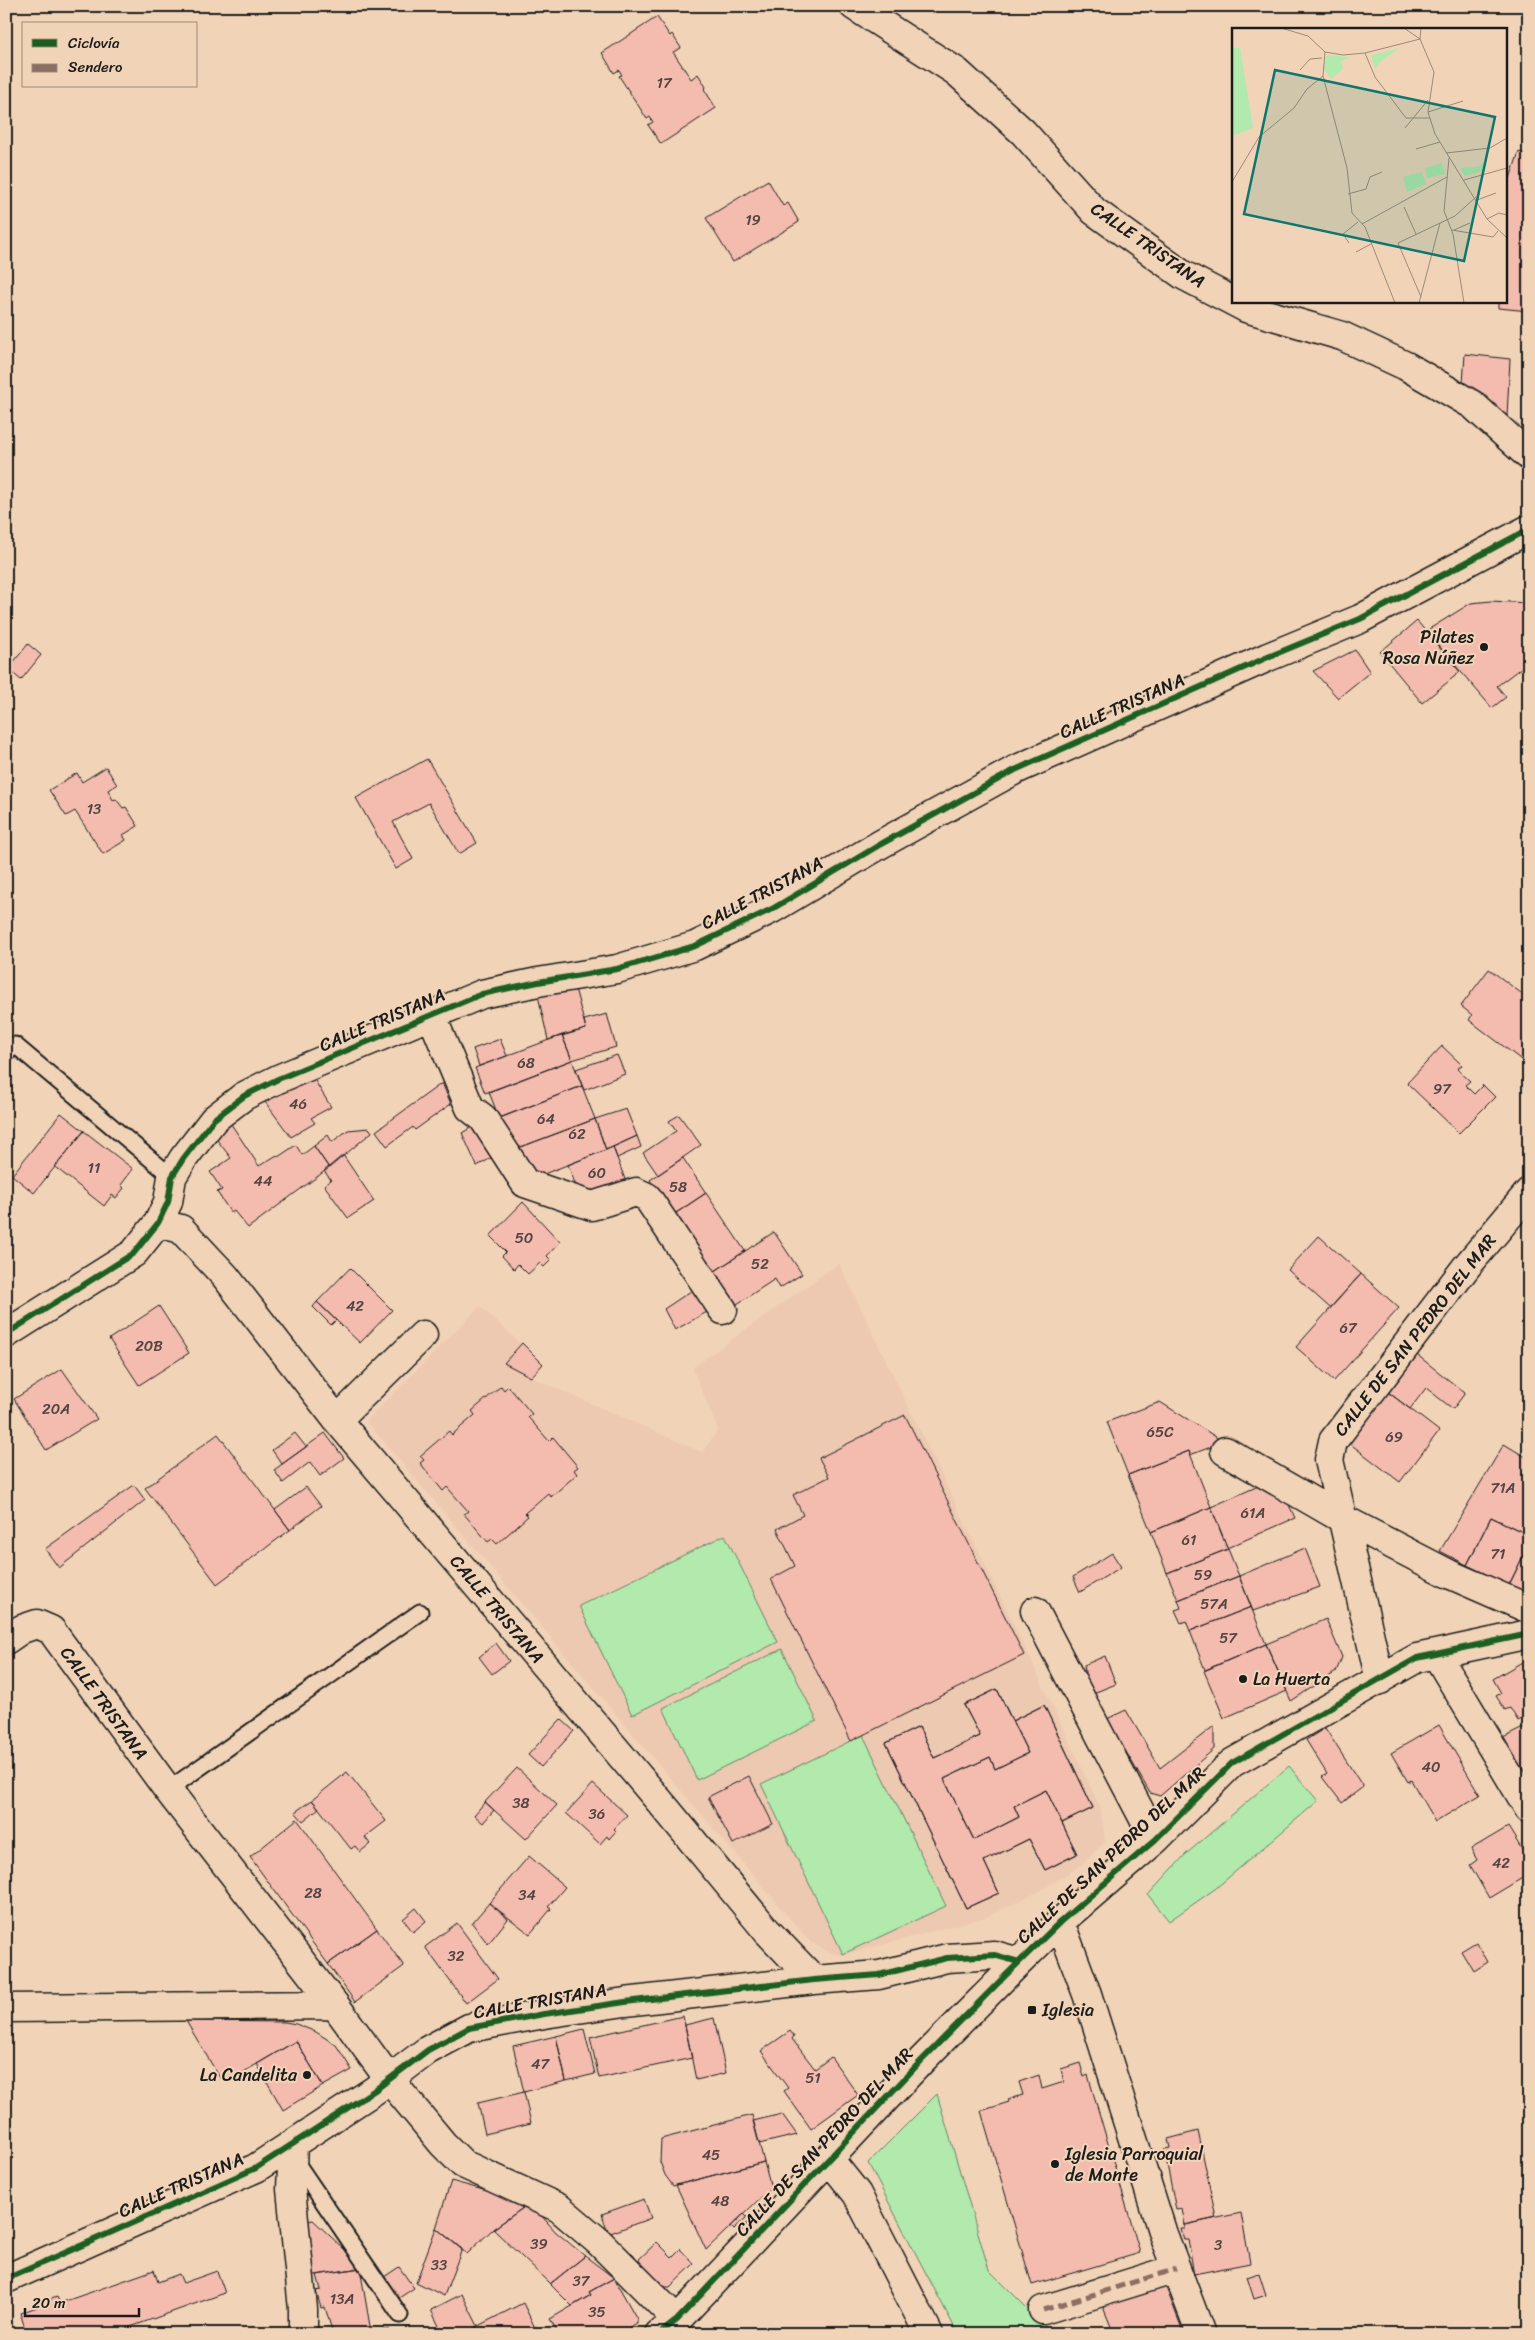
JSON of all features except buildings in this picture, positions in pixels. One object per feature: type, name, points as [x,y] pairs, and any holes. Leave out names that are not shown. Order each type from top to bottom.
[{"type":"street","name":"CALLE TRISTANA","points":[[854,6],[957,72],[1023,132],[1094,211],[1183,275],[1232,301]]},
{"type":"street","name":"CALLE TRISTANA","points":[[1235,302],[1246,308],[1342,336],[1406,366],[1473,405],[1529,456]]},
{"type":"street","name":"CALLE TRISTANA","points":[[6,1334],[134,1253],[158,1223],[168,1202],[172,1177],[183,1159],[214,1119],[244,1096],[278,1079],[328,1060],[431,1014],[482,994],[617,968],[695,946],[772,909],[881,844],[1015,770],[1268,657],[1360,619],[1529,529]]},
{"type":"street","name":"CALLE TRISTANA","points":[[431,1014],[470,1108],[483,1118],[525,1183],[592,1206],[636,1192],[647,1197],[723,1310]]},
{"type":"street","name":"CALLE DE SAN PEDRO DEL MAR","points":[[1380,1680],[1329,1460],[1333,1441],[1467,1266],[1529,1192]]},
{"type":"street","name":"CALLE TRISTANA","points":[[158,1223],[181,1229],[225,1276],[337,1420],[668,1810],[766,1931],[814,1980]]},
{"type":"street","points":[[337,1420],[423,1335]]},
{"type":"street","points":[[1225,1451],[1343,1519],[1449,1574],[1529,1609]]},
{"type":"street","name":"CALLE DE SAN PEDRO DEL MAR","points":[[1035,1611],[1155,1840]]},
{"type":"street","name":"CALLE TRISTANA","points":[[6,1640],[22,1629],[37,1624],[51,1630],[168,1790],[335,2005],[389,2079]]},
{"type":"street","name":"CALLE DE SAN PEDRO DEL MAR","points":[[389,2079],[443,2144],[463,2164],[559,2208],[599,2242],[668,2327],[1019,1962],[1060,1922],[1155,1840],[1232,1763],[1417,1658],[1529,1634]]},
{"type":"street","points":[[1436,1654],[1529,1809]]},
{"type":"street","points":[[1060,1922],[1087,1994],[1163,2234],[1201,2334]]},
{"type":"street","name":"CALLE TRISTANA","points":[[6,2279],[292,2151],[428,2050],[469,2028],[625,2002],[814,1980],[879,1975],[947,1958],[972,1955],[994,1954],[1019,1962]]},
{"type":"street","points":[[6,2008],[335,2005]]},
{"type":"street","points":[[292,2151],[291,2189],[303,2309],[303,2334]]},
{"type":"street","points":[[829,2159],[857,2194],[929,2334]]},
{"type":"street","points":[[1042,2310],[1176,2269]]},
{"type":"lane","points":[[6,1054],[15,1044],[172,1177]]},
{"type":"lane","points":[[168,1790],[420,1612]]},
{"type":"lane","points":[[292,2151],[400,2315]]},
{"type":"shaded area","points":[[839,1263],[1025,1647],[1101,1809],[1105,1842],[1082,1865],[1040,1891],[987,1917],[844,1955],[833,1954],[810,1942],[366,1421],[480,1306],[543,1364],[531,1377],[702,1452],[718,1430],[692,1368]]},
{"type":"green space","points":[[725,1535],[778,1642],[632,1715],[579,1606]]},
{"type":"green space","points":[[782,1649],[817,1721],[697,1780],[663,1708]]},
{"type":"green space","points":[[863,1735],[946,1906],[843,1954],[761,1784]]},
{"type":"green space","points":[[1289,1766],[1318,1801],[1215,1889],[1169,1921],[1148,1895],[1186,1854]]},
{"type":"green space","points":[[937,2094],[989,2270],[1048,2329],[1037,2334],[958,2334],[868,2163]]},
{"type":"marked path","points":[[1043,2310],[1176,2269]]},
{"type":"cycle path","points":[[6,1334],[134,1253],[158,1223],[168,1202],[172,1177],[183,1159],[214,1119],[244,1096],[278,1079],[482,994],[538,982],[617,969],[695,946],[772,909],[881,844],[1015,770],[1268,657],[1360,619],[1529,529]]},
{"type":"cycle path","points":[[659,2334],[677,2320],[922,2060],[1006,1975],[1060,1922],[1155,1840],[1232,1763],[1417,1658],[1529,1634]]},
{"type":"cycle path","points":[[6,2279],[256,2168],[375,2090],[428,2050],[469,2028],[625,2002],[814,1980],[879,1975],[947,1958],[994,1955],[1019,1962]]},
{"type":"place","name":"Pilates Rosa Núñez","points":[[1484,647]]},
{"type":"place","name":"La Huerta","points":[[1243,1679]]},
{"type":"place","name":"Iglesia","points":[[1032,2010]]},
{"type":"place","name":"La Candelita","points":[[307,2075]]},
{"type":"place","name":"Iglesia Parroquial de Monte","points":[[1055,2164]]}]
